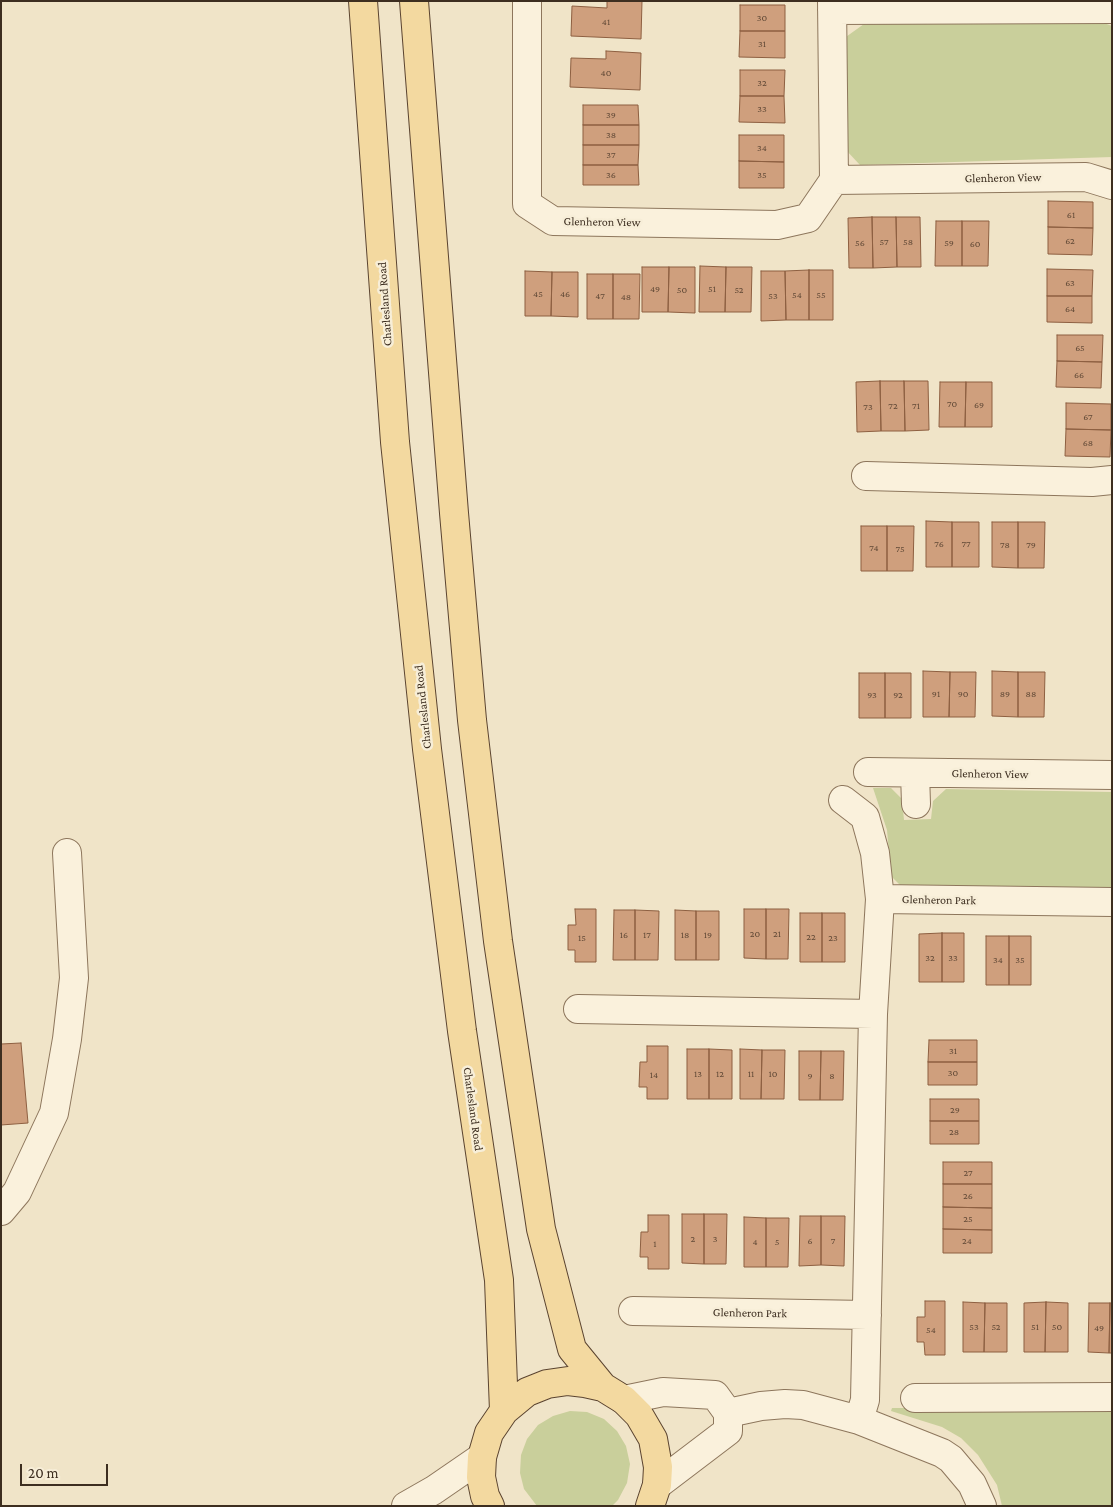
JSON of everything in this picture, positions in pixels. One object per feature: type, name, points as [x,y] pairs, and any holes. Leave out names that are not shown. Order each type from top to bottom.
[{"type":"main road","name":"Charlesland Road","points":[[363,1],[395,442],[427,749],[462,1031],[498,1280],[504,1411]]},
{"type":"main road","points":[[414,1],[472,720],[498,941],[541,1229],[572,1349],[613,1394],[639,1415],[653,1438],[658,1467],[653,1500]]},
{"type":"main road","points":[[490,1506],[485,1496],[481,1477],[482,1457],[489,1433],[504,1411],[527,1392],[547,1384],[568,1381],[585,1383],[613,1394]]},
{"type":"street","name":"Glenheron View","points":[[527,1],[527,204],[553,221],[777,225],[808,218],[834,180],[1086,177],[1112,185]]},
{"type":"street","points":[[834,180],[832,6],[1112,9]]},
{"type":"street","points":[[866,476],[1092,482],[1112,480]]},
{"type":"street","name":"Glenheron View","points":[[868,772],[1112,775]]},
{"type":"street","points":[[915,773],[916,804]]},
{"type":"street","points":[[842,800],[865,817],[875,854],[880,899],[873,1014],[865,1400],[859,1420]]},
{"type":"street","points":[[1,1211],[17,1192],[54,1113],[67,1039],[74,978],[67,853]]},
{"type":"street","name":"Glenheron Park","points":[[880,899],[1112,902]]},
{"type":"street","points":[[578,1009],[873,1014]]},
{"type":"street","name":"Glenheron Park","points":[[633,1311],[867,1315]]},
{"type":"street","points":[[613,1394],[663,1392],[715,1395],[728,1413],[728,1431],[653,1500]]},
{"type":"street","points":[[915,1398],[1112,1397]]},
{"type":"street","points":[[728,1413],[761,1406],[785,1404],[802,1405],[859,1420],[942,1453],[951,1459],[972,1484],[982,1506]]},
{"type":"street","points":[[406,1506],[434,1490],[482,1457]]},
{"type":"green space","points":[[1104,23],[1112,26],[1112,157],[860,165],[845,149],[843,39],[864,24]]},
{"type":"green space","points":[[873,788],[891,788],[902,799],[904,820],[931,819],[933,801],[946,789],[1112,792],[1112,889],[905,890],[891,876],[887,830]]},
{"type":"green space","points":[[892,1408],[1112,1408],[1112,1506],[1002,1506],[997,1485],[978,1455],[961,1438],[942,1427],[891,1411]]},
{"type":"green space","points":[[570,1411],[587,1412],[604,1419],[617,1431],[626,1446],[630,1464],[627,1483],[618,1500],[612,1506],[537,1506],[524,1489],[520,1473],[521,1455],[527,1439],[538,1425],[553,1416]]},
{"type":"building","points":[[607,1],[642,1],[641,39],[571,36],[572,6],[607,8]]},
{"type":"building","points":[[740,5],[785,5],[785,31],[740,31]]},
{"type":"building","points":[[740,31],[785,31],[785,58],[739,57]]},
{"type":"building","points":[[606,51],[641,53],[640,90],[570,87],[571,58],[606,59]]},
{"type":"building","points":[[740,70],[785,70],[784,96],[740,96]]},
{"type":"building","points":[[740,96],[784,96],[785,123],[739,122]]},
{"type":"building","points":[[583,105],[638,105],[639,125],[583,125]]},
{"type":"building","points":[[583,125],[639,125],[639,145],[583,145]]},
{"type":"building","points":[[739,135],[784,135],[784,162],[739,161]]},
{"type":"building","points":[[583,145],[639,145],[638,165],[583,165]]},
{"type":"building","points":[[739,161],[784,162],[784,188],[739,188]]},
{"type":"building","points":[[583,165],[638,165],[639,185],[583,185]]},
{"type":"building","points":[[1048,201],[1093,202],[1093,228],[1048,227]]},
{"type":"building","points":[[872,217],[873,268],[849,268],[848,218]]},
{"type":"building","points":[[872,217],[896,217],[897,267],[873,268]]},
{"type":"building","points":[[896,217],[920,217],[921,267],[897,267]]},
{"type":"building","points":[[936,221],[962,221],[962,266],[935,266]]},
{"type":"building","points":[[962,221],[989,221],[988,266],[962,266]]},
{"type":"building","points":[[1048,227],[1093,228],[1092,255],[1048,254]]},
{"type":"building","points":[[700,266],[726,267],[725,312],[699,312]]},
{"type":"building","points":[[642,267],[669,267],[668,312],[642,312]]},
{"type":"building","points":[[669,267],[695,267],[695,313],[668,312]]},
{"type":"building","points":[[726,267],[752,267],[751,312],[725,312]]},
{"type":"building","points":[[1047,269],[1093,270],[1092,296],[1047,296]]},
{"type":"building","points":[[809,270],[809,320],[786,320],[785,271]]},
{"type":"building","points":[[809,270],[833,270],[833,320],[809,320]]},
{"type":"building","points":[[525,271],[552,272],[551,316],[525,316]]},
{"type":"building","points":[[761,271],[785,271],[786,320],[761,321]]},
{"type":"building","points":[[552,272],[578,272],[578,317],[551,316]]},
{"type":"building","points":[[587,274],[613,274],[613,319],[587,319]]},
{"type":"building","points":[[613,274],[640,274],[639,319],[613,319]]},
{"type":"building","points":[[1047,296],[1092,296],[1092,323],[1047,322]]},
{"type":"building","points":[[1057,335],[1103,335],[1102,362],[1057,361]]},
{"type":"building","points":[[1057,361],[1102,362],[1101,388],[1056,387]]},
{"type":"building","points":[[880,381],[881,431],[857,432],[856,382]]},
{"type":"building","points":[[880,381],[904,381],[905,431],[881,431]]},
{"type":"building","points":[[904,381],[928,381],[929,430],[905,431]]},
{"type":"building","points":[[940,382],[966,382],[965,427],[939,427]]},
{"type":"building","points":[[966,382],[992,382],[992,427],[965,427]]},
{"type":"building","points":[[1066,403],[1111,404],[1111,430],[1066,429]]},
{"type":"building","points":[[1066,429],[1111,430],[1110,457],[1065,456]]},
{"type":"building","points":[[926,521],[952,522],[952,567],[926,567]]},
{"type":"building","points":[[952,522],[979,522],[979,567],[952,567]]},
{"type":"building","points":[[992,522],[1018,522],[1018,568],[992,567]]},
{"type":"building","points":[[1018,522],[1045,522],[1044,568],[1018,568]]},
{"type":"building","points":[[861,526],[887,526],[887,571],[861,571]]},
{"type":"building","points":[[887,526],[914,526],[913,571],[887,571]]},
{"type":"building","points":[[923,671],[950,672],[949,717],[923,717]]},
{"type":"building","points":[[992,671],[1018,672],[1018,717],[992,716]]},
{"type":"building","points":[[950,672],[976,672],[975,717],[949,717]]},
{"type":"building","points":[[1018,672],[1045,672],[1044,717],[1018,717]]},
{"type":"building","points":[[859,673],[885,673],[885,718],[859,718]]},
{"type":"building","points":[[885,673],[911,673],[911,718],[885,718]]},
{"type":"building","points":[[575,909],[596,909],[596,962],[575,962],[575,950],[568,950],[568,925],[576,925]]},
{"type":"building","points":[[744,909],[766,909],[766,959],[744,958]]},
{"type":"building","points":[[766,909],[789,909],[788,959],[766,959]]},
{"type":"building","points":[[614,910],[635,910],[635,960],[613,960]]},
{"type":"building","points":[[635,910],[659,911],[658,960],[635,960]]},
{"type":"building","points":[[675,910],[696,911],[696,960],[675,960]]},
{"type":"building","points":[[696,911],[719,911],[719,960],[696,960]]},
{"type":"building","points":[[800,913],[822,913],[822,962],[800,962]]},
{"type":"building","points":[[822,913],[845,913],[845,962],[822,962]]},
{"type":"building","points":[[942,933],[964,933],[964,982],[942,982]]},
{"type":"building","points":[[942,933],[942,982],[919,982],[919,934]]},
{"type":"building","points":[[986,936],[1009,936],[1009,985],[986,985]]},
{"type":"building","points":[[1009,936],[1031,936],[1031,985],[1009,985]]},
{"type":"building","points":[[929,1040],[977,1040],[977,1062],[928,1062]]},
{"type":"building","points":[[21,1043],[28,1123],[1,1125],[1,1044]]},
{"type":"building","points":[[647,1046],[668,1046],[668,1099],[647,1099],[647,1087],[639,1087],[640,1062],[647,1062]]},
{"type":"building","points":[[687,1049],[709,1049],[709,1099],[687,1099]]},
{"type":"building","points":[[709,1049],[732,1050],[732,1099],[709,1099]]},
{"type":"building","points":[[740,1049],[762,1050],[761,1099],[740,1099]]},
{"type":"building","points":[[762,1050],[785,1050],[784,1099],[761,1099]]},
{"type":"building","points":[[799,1051],[821,1051],[820,1100],[799,1100]]},
{"type":"building","points":[[821,1051],[844,1051],[843,1100],[820,1100]]},
{"type":"building","points":[[928,1062],[977,1062],[977,1085],[928,1085]]},
{"type":"building","points":[[930,1099],[979,1099],[979,1121],[930,1121]]},
{"type":"building","points":[[930,1121],[979,1121],[979,1144],[930,1144]]},
{"type":"building","points":[[943,1162],[992,1162],[992,1184],[943,1184]]},
{"type":"building","points":[[943,1184],[992,1184],[992,1208],[943,1207]]},
{"type":"building","points":[[943,1207],[992,1208],[992,1230],[943,1229]]},
{"type":"building","points":[[682,1214],[704,1214],[704,1264],[682,1263]]},
{"type":"building","points":[[704,1214],[727,1214],[726,1264],[704,1264]]},
{"type":"building","points":[[648,1215],[669,1215],[669,1269],[648,1269],[648,1257],[640,1257],[641,1232],[648,1232]]},
{"type":"building","points":[[800,1216],[821,1216],[821,1265],[799,1266]]},
{"type":"building","points":[[821,1216],[845,1216],[844,1266],[821,1265]]},
{"type":"building","points":[[744,1217],[766,1218],[766,1267],[744,1267]]},
{"type":"building","points":[[766,1218],[789,1218],[788,1267],[766,1267]]},
{"type":"building","points":[[943,1229],[992,1230],[992,1253],[943,1253]]},
{"type":"building","points":[[925,1301],[945,1301],[945,1355],[925,1355],[924,1342],[917,1342],[917,1317],[925,1317]]},
{"type":"building","points":[[963,1302],[985,1303],[984,1352],[963,1352]]},
{"type":"building","points":[[1046,1302],[1068,1303],[1068,1352],[1045,1352]]},
{"type":"building","points":[[1046,1302],[1045,1352],[1024,1352],[1024,1303]]},
{"type":"building","points":[[985,1303],[1007,1303],[1007,1352],[984,1352]]},
{"type":"building","points":[[1089,1303],[1110,1303],[1109,1353],[1088,1352]]},
{"type":"building","points":[[1110,1303],[1112,1303],[1112,1353],[1109,1353]]}]
